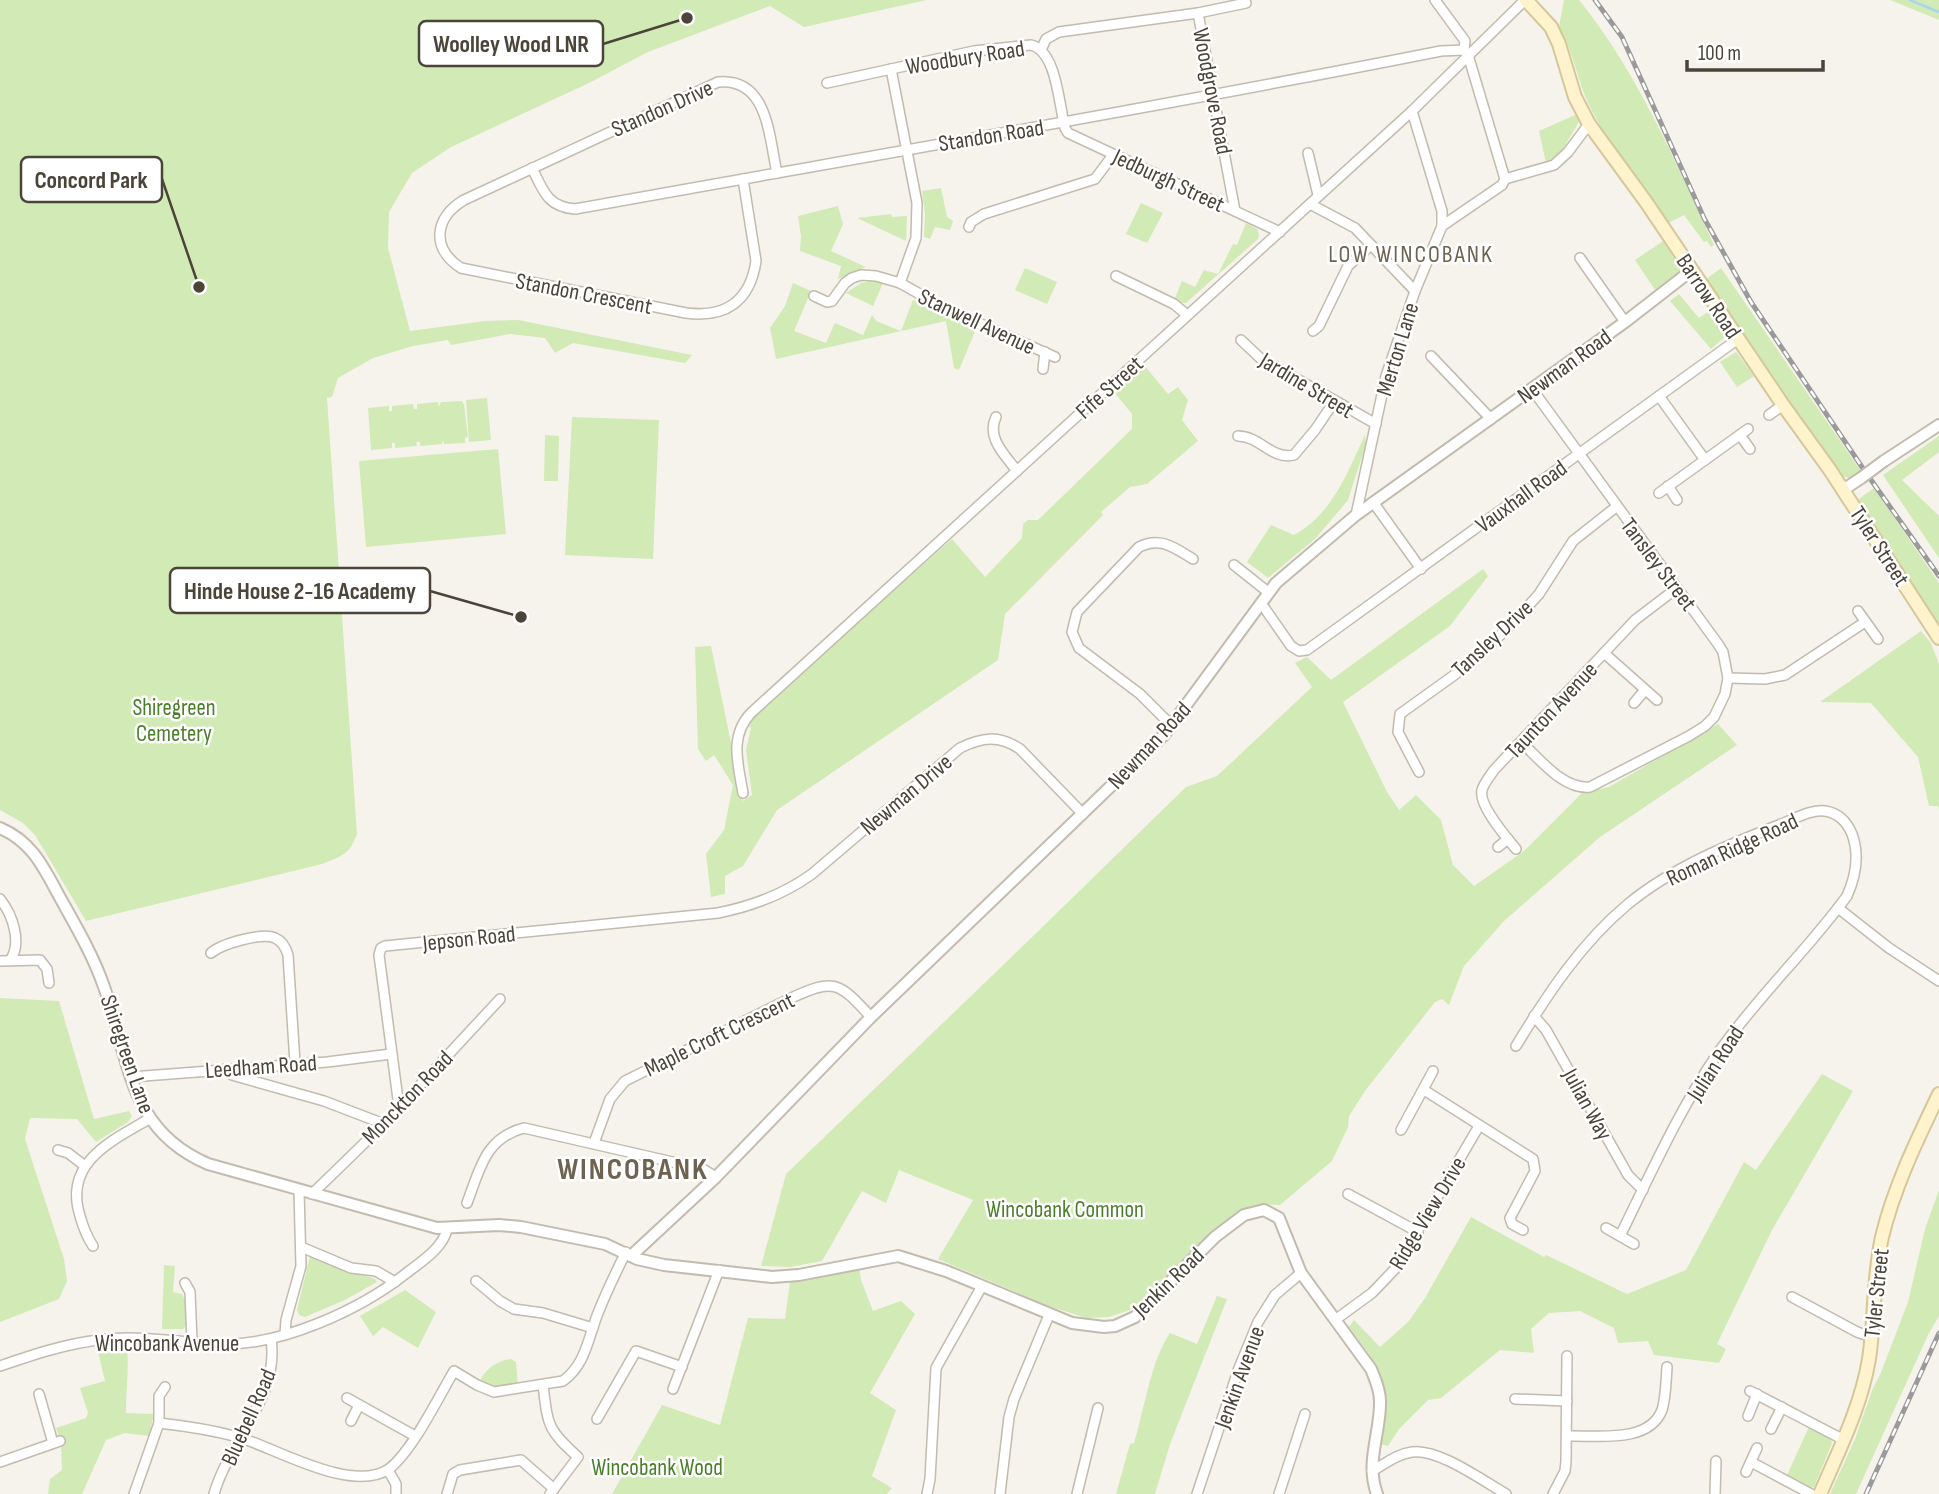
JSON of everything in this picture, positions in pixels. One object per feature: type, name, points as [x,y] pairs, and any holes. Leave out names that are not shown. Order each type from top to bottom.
[{"type":"main road","name":"Barrow Road","points":[[1526,0],[1550,27],[1559,44],[1575,97],[1589,124],[1843,490]]},
{"type":"main road","name":"Tyler Street","points":[[1843,490],[1939,638]]},
{"type":"main road","name":"Tyler Street","points":[[1820,1494],[1844,1440],[1864,1383],[1872,1337],[1877,1261],[1890,1209],[1901,1177],[1939,1094]]},
{"type":"street","points":[[1435,0],[1465,41],[1505,180]]},
{"type":"street","name":"Fife Street","points":[[743,793],[737,742],[743,721],[1412,111],[1466,52],[1526,0]]},
{"type":"street","points":[[1041,50],[1046,40],[1059,32],[1198,13],[1246,3]]},
{"type":"street","name":"Woodgrove Road","points":[[1198,13],[1235,211]]},
{"type":"street","name":"Woodbury Road","points":[[900,283],[916,238],[918,224],[917,203],[891,69],[986,50],[1031,45],[1041,50],[1049,61],[1064,123]]},
{"type":"street","name":"Standon Road","points":[[533,168],[550,201],[564,208],[575,209],[1064,123],[1441,51],[1466,52]]},
{"type":"street","points":[[827,83],[891,69]]},
{"type":"street","name":"Standon Drive","points":[[533,168],[707,86],[726,81],[748,89],[761,103],[777,173]]},
{"type":"street","points":[[1412,111],[1442,211],[1442,226]]},
{"type":"street","name":"Jedburgh Street","points":[[1064,123],[1073,137],[1280,232]]},
{"type":"street","points":[[1442,226],[1502,185],[1505,180],[1554,165],[1568,152],[1589,124]]},
{"type":"street","points":[[1308,153],[1318,195]]},
{"type":"street","points":[[969,227],[971,222],[984,214],[1095,179],[1113,155]]},
{"type":"street","name":"Standon Crescent","points":[[533,168],[464,200],[449,211],[443,218],[440,236],[452,262],[461,268],[705,316],[717,314],[737,302],[755,272],[756,261],[743,179]]},
{"type":"street","points":[[1310,204],[1355,228],[1415,291]]},
{"type":"street","name":"Merton Lane","points":[[1356,515],[1386,376],[1415,291],[1442,226]]},
{"type":"street","points":[[1312,331],[1319,326],[1348,266],[1371,244]]},
{"type":"street","points":[[1580,258],[1625,322]]},
{"type":"street","name":"Newman Road","points":[[628,1254],[716,1177],[871,1017],[1172,726],[1268,592],[1326,538],[1625,322],[1692,270]]},
{"type":"street","name":"Stanwell Avenue","points":[[814,296],[827,302],[832,301],[845,283],[861,275],[900,283],[945,307],[1055,357]]},
{"type":"street","points":[[1116,276],[1174,304],[1188,315]]},
{"type":"street","name":"Jardine Street","points":[[1241,340],[1260,358],[1376,425]]},
{"type":"street","name":"Vauxhall Road","points":[[1261,603],[1291,646],[1302,651],[1307,650],[1738,340]]},
{"type":"street","points":[[1043,369],[1045,352]]},
{"type":"street","points":[[1431,356],[1491,419]]},
{"type":"street","name":"Tansley Street","points":[[1531,389],[1718,643],[1723,652],[1728,678]]},
{"type":"street","points":[[1659,396],[1705,460]]},
{"type":"street","points":[[1238,436],[1247,437],[1281,456],[1294,455],[1334,402]]},
{"type":"street","points":[[1769,415],[1783,405]]},
{"type":"street","points":[[996,417],[992,426],[994,440],[1017,471]]},
{"type":"street","points":[[1843,490],[1939,425]]},
{"type":"street","points":[[1658,493],[1744,432],[1750,449]]},
{"type":"street","points":[[1668,486],[1678,500]]},
{"type":"street","points":[[1373,502],[1421,569]]},
{"type":"street","name":"Tansley Drive","points":[[1419,772],[1398,732],[1400,714],[1471,663],[1511,625],[1539,594],[1573,541],[1616,507]]},
{"type":"street","points":[[1172,726],[1140,694],[1079,648],[1075,641],[1073,622],[1077,612],[1139,547],[1163,542],[1192,559]]},
{"type":"street","points":[[1234,565],[1268,592]]},
{"type":"street","name":"Taunton Avenue","points":[[1517,849],[1483,804],[1481,792],[1494,770],[1635,620],[1678,588]]},
{"type":"street","points":[[1858,611],[1878,639]]},
{"type":"street","points":[[1521,743],[1566,782],[1583,788],[1590,787],[1705,726],[1721,704],[1728,678],[1765,679],[1786,675],[1865,622]]},
{"type":"street","points":[[1604,653],[1657,700]]},
{"type":"street","points":[[1634,703],[1645,690]]},
{"type":"street","name":"Newman Drive","points":[[718,914],[759,903],[793,889],[960,748],[985,738],[1009,742],[1020,749],[1083,814]]},
{"type":"street","name":"Roman Ridge Road","points":[[1516,1046],[1559,979],[1619,912],[1670,874],[1750,836],[1821,810],[1838,816],[1845,822],[1854,842],[1856,873],[1847,896],[1838,908]]},
{"type":"street","name":"Shiregreen Lane","points":[[0,828],[18,837],[35,855],[82,936],[108,998],[141,1105],[166,1139],[190,1157],[208,1164],[299,1191],[447,1229]]},
{"type":"street","points":[[1498,847],[1508,839]]},
{"type":"street","points":[[0,899],[15,929],[15,953],[11,959]]},
{"type":"street","points":[[1838,908],[1889,948],[1939,981]]},
{"type":"street","name":"Julian Road","points":[[1620,1236],[1678,1121],[1717,1055],[1740,1023],[1838,908]]},
{"type":"street","name":"Jepson Road","points":[[399,1107],[379,955],[381,948],[718,914]]},
{"type":"street","points":[[211,953],[226,944],[266,936],[282,943],[288,955],[295,1063]]},
{"type":"street","points":[[0,961],[40,960],[47,969],[48,984]]},
{"type":"street","name":"Maple Croft Crescent","points":[[594,1143],[610,1099],[625,1081],[816,986],[832,985],[849,992],[871,1017]]},
{"type":"street","name":"Monckton Road","points":[[312,1194],[384,1124],[500,999]]},
{"type":"street","name":"Julian Way","points":[[1534,1016],[1546,1030],[1628,1175],[1643,1190]]},
{"type":"street","name":"Leedham Road","points":[[131,1077],[391,1055]]},
{"type":"street","points":[[225,1069],[232,1075],[324,1101],[384,1124]]},
{"type":"street","points":[[1401,1130],[1433,1071]]},
{"type":"street","points":[[1424,1090],[1533,1159],[1535,1171],[1510,1218],[1512,1224],[1523,1230]]},
{"type":"street","points":[[93,1246],[75,1201],[77,1184],[85,1166],[105,1145],[149,1119]]},
{"type":"street","name":"Ridge View Drive","points":[[1335,1320],[1385,1281],[1418,1232],[1479,1126]]},
{"type":"street","points":[[467,1203],[484,1158],[495,1142],[504,1135],[524,1128],[703,1169],[716,1177]]},
{"type":"street","points":[[58,1150],[68,1153],[85,1166]]},
{"type":"street","points":[[285,1334],[286,1320],[299,1275],[299,1191]]},
{"type":"street","points":[[1348,1194],[1418,1232]]},
{"type":"street","name":"Jenkin Road","points":[[628,1254],[646,1262],[772,1277],[799,1275],[898,1256],[946,1270],[1049,1315],[1087,1327],[1104,1327],[1115,1326],[1135,1317],[1215,1237],[1244,1215],[1264,1210],[1279,1218],[1301,1273],[1371,1369],[1379,1391],[1380,1403],[1373,1443],[1372,1471],[1377,1494]]},
{"type":"street","points":[[159,1423],[209,1429],[242,1438],[308,1467],[335,1475],[374,1475],[388,1470],[415,1436],[454,1371],[494,1392],[563,1381],[570,1376],[588,1347],[611,1283],[628,1254],[598,1243],[509,1225],[447,1229]]},
{"type":"street","points":[[1606,1228],[1634,1244]]},
{"type":"street","name":"Wincobank Avenue","points":[[0,1366],[67,1346],[99,1340],[149,1338],[238,1344],[271,1339],[351,1308],[395,1282],[440,1244],[447,1229]]},
{"type":"street","points":[[301,1247],[351,1268],[376,1271],[395,1282]]},
{"type":"street","points":[[673,1389],[719,1270]]},
{"type":"street","name":"Jenkin Avenue","points":[[1197,1494],[1239,1368],[1258,1322],[1275,1295],[1301,1273]]},
{"type":"street","points":[[476,1281],[514,1309],[543,1313],[593,1328]]},
{"type":"street","points":[[185,1283],[190,1292],[192,1342]]},
{"type":"street","points":[[927,1494],[936,1368],[982,1286]]},
{"type":"street","points":[[1792,1297],[1857,1332],[1872,1337]]},
{"type":"street","points":[[1000,1494],[1009,1417],[1049,1315]]},
{"type":"street","name":"Bluebell Road","points":[[214,1494],[261,1399],[274,1357],[271,1339]]},
{"type":"street","points":[[597,1419],[636,1350],[682,1367]]},
{"type":"street","points":[[1553,1494],[1564,1471],[1568,1436],[1567,1356]]},
{"type":"street","points":[[1568,1436],[1630,1434],[1648,1427],[1662,1410],[1667,1367]]},
{"type":"street","points":[[447,1494],[453,1474],[460,1470],[521,1460],[552,1491],[578,1457],[555,1436],[549,1425],[543,1385]]},
{"type":"street","points":[[134,1494],[159,1423],[159,1396],[165,1387]]},
{"type":"street","points":[[1748,1416],[1754,1392],[1844,1440]]},
{"type":"street","points":[[0,1462],[57,1442],[38,1394]]},
{"type":"street","points":[[347,1398],[415,1436]]},
{"type":"street","points":[[1515,1399],[1567,1401]]},
{"type":"street","points":[[351,1421],[359,1405]]},
{"type":"street","points":[[1771,1429],[1782,1407]]},
{"type":"street","points":[[1077,1494],[1098,1408]]},
{"type":"street","points":[[1279,1494],[1305,1414]]},
{"type":"street","points":[[1757,1448],[1749,1467],[1811,1494]]},
{"type":"street","points":[[1372,1471],[1397,1456],[1411,1452],[1428,1452],[1506,1494]]},
{"type":"street","points":[[1715,1494],[1716,1461]]},
{"type":"street","points":[[388,1470],[396,1484],[396,1494]]},
{"type":"green space","name":"Shiregreen Cemetery","points":[[0,0],[927,0],[804,27],[770,6],[648,52],[587,84],[451,147],[412,173],[389,212],[388,248],[410,331],[485,321],[518,320],[692,355],[685,363],[573,343],[555,353],[545,338],[510,334],[451,345],[448,340],[413,346],[373,358],[338,378],[332,397],[327,398],[357,834],[354,841],[344,854],[322,864],[86,921],[35,835],[23,823],[0,810]]},
{"type":"green space","points":[[1564,0],[1579,0],[1620,57],[1670,150],[1714,245],[1711,247],[1707,241],[1704,242],[1684,215],[1668,223],[1598,122],[1559,27]]},
{"type":"green space","points":[[1890,0],[1939,0],[1939,20]]},
{"type":"green space","points":[[1575,115],[1580,120],[1560,154],[1546,163],[1539,131]]},
{"type":"green space","points":[[941,188],[947,217],[953,221],[950,230],[935,227],[930,239],[924,237],[922,191]]},
{"type":"green space","points":[[1141,203],[1163,213],[1147,243],[1126,234]]},
{"type":"green space","points":[[838,206],[843,224],[831,251],[866,267],[838,279],[841,266],[800,251],[798,216]]},
{"type":"green space","points":[[891,214],[892,217],[907,216],[906,241],[857,218]]},
{"type":"green space","points":[[1246,223],[1257,229],[1258,239],[1186,303],[1175,298],[1182,281],[1195,287],[1204,270],[1218,274],[1233,244],[1237,245]]},
{"type":"green space","points":[[1663,241],[1682,271],[1656,291],[1635,260]]},
{"type":"green space","points":[[1025,268],[1057,282],[1047,304],[1015,290]]},
{"type":"green space","points":[[1721,268],[1863,474],[1852,479],[1839,475],[1831,466],[1705,280]]},
{"type":"green space","points":[[793,283],[811,291],[794,331],[826,343],[835,323],[863,335],[872,315],[876,321],[901,331],[913,300],[976,329],[959,370],[954,368],[946,321],[776,359],[770,328],[785,306]]},
{"type":"green space","points":[[861,283],[883,283],[873,306],[846,293]]},
{"type":"green space","points":[[1679,294],[1699,318],[1709,311],[1726,336],[1711,349],[1670,301]]},
{"type":"green space","points":[[1736,352],[1754,376],[1737,387],[1720,362]]},
{"type":"green space","points":[[1144,365],[1168,394],[1178,387],[1188,400],[1182,420],[1198,441],[1147,484],[1130,487],[1101,512],[1103,515],[1005,614],[998,660],[777,810],[743,866],[725,876],[725,894],[711,897],[706,854],[724,830],[733,785],[714,755],[706,761],[698,749],[695,647],[711,646],[743,801],[752,795],[746,750],[751,728],[745,722],[952,539],[985,577],[1022,538],[1023,524],[1028,520],[1038,520],[1132,429],[1132,414],[1114,392]]},
{"type":"green space","points":[[487,398],[491,440],[469,442],[466,400]]},
{"type":"green space","points":[[462,401],[468,437],[465,438],[465,443],[444,444],[443,439],[442,444],[420,446],[420,442],[416,442],[417,446],[395,448],[395,443],[392,443],[392,448],[371,450],[368,408],[389,406],[389,411],[392,411],[392,406],[413,404],[414,409],[417,409],[417,404],[438,402],[439,407],[441,402]]},
{"type":"green space","points":[[572,417],[659,420],[653,559],[565,555]]},
{"type":"green space","points":[[545,435],[559,436],[558,481],[544,481]]},
{"type":"green space","points":[[1365,435],[1366,444],[1348,500],[1316,538],[1268,578],[1247,562],[1271,525],[1294,535],[1319,516],[1337,492]]},
{"type":"green space","points":[[1939,436],[1939,452],[1902,480],[1939,516],[1939,558],[1883,475]]},
{"type":"green space","points":[[498,449],[506,534],[366,547],[359,461]]},
{"type":"green space","points":[[1874,488],[1939,583],[1939,630],[1856,501]]},
{"type":"green space","name":"Wincobank Common","points":[[1483,569],[1488,576],[1450,626],[1343,702],[1387,792],[1399,810],[1416,795],[1441,820],[1453,865],[1474,886],[1524,851],[1583,792],[1609,787],[1718,724],[1737,745],[1600,837],[1504,921],[1464,966],[1449,1005],[1442,999],[1435,1002],[1365,1091],[1349,1116],[1348,1127],[1332,1161],[1280,1205],[1259,1204],[1247,1208],[1209,1237],[1153,1292],[1130,1310],[1109,1317],[1086,1318],[1049,1306],[938,1259],[973,1200],[899,1170],[886,1203],[862,1191],[822,1261],[790,1267],[761,1266],[786,1174],[1186,787],[1217,776],[1312,687],[1295,663],[1307,657],[1331,680]]},
{"type":"green space","points":[[1921,631],[1931,643],[1939,664],[1939,809],[1938,806],[1929,806],[1918,757],[1871,703],[1820,702]]},
{"type":"green space","points":[[0,998],[59,1001],[94,1119],[129,1111],[132,1116],[128,1122],[96,1142],[77,1119],[30,1118],[25,1139],[64,1259],[67,1281],[59,1299],[0,1322]]},
{"type":"green space","points":[[1822,1074],[1853,1091],[1772,1230],[1717,1344],[1726,1349],[1719,1363],[1654,1355],[1648,1341],[1618,1343],[1614,1328],[1580,1311],[1549,1313],[1531,1329],[1534,1353],[1500,1350],[1441,1398],[1428,1400],[1399,1429],[1388,1446],[1380,1444],[1386,1408],[1382,1381],[1370,1356],[1349,1327],[1354,1320],[1380,1347],[1409,1321],[1471,1217],[1544,1257],[1546,1255],[1627,1294],[1686,1270],[1744,1162],[1756,1170]]},
{"type":"green space","points":[[1939,1190],[1939,1316],[1856,1494],[1830,1494],[1855,1439],[1908,1302],[1925,1229]]},
{"type":"green space","points":[[310,1256],[377,1282],[345,1300],[305,1317],[299,1315],[297,1310]]},
{"type":"green space","points":[[164,1265],[175,1266],[173,1292],[182,1294],[185,1300],[186,1326],[183,1329],[162,1329]]},
{"type":"green space","name":"Wincobank Wood","points":[[859,1266],[861,1280],[873,1311],[901,1301],[915,1314],[870,1393],[896,1410],[872,1476],[892,1488],[887,1494],[612,1494],[662,1405],[720,1425],[748,1318],[785,1319],[790,1282]]},
{"type":"green space","points":[[405,1290],[436,1312],[418,1348],[383,1327],[373,1336],[360,1316]]},
{"type":"green space","points":[[1217,1296],[1227,1299],[1170,1444],[1155,1494],[1116,1494],[1163,1344],[1170,1333],[1197,1344]]},
{"type":"green space","points":[[127,1346],[126,1413],[154,1414],[149,1436],[125,1433],[106,1440],[82,1494],[48,1494],[50,1479],[62,1470],[61,1446],[56,1428],[86,1418],[88,1413],[80,1388],[105,1381],[97,1347]]},
{"type":"green space","points":[[511,1359],[516,1362],[518,1385],[498,1386],[480,1380],[492,1366]]},
{"type":"green space","points":[[1809,1427],[1831,1439],[1832,1443],[1814,1487],[1811,1488],[1787,1475]]},
{"type":"waterway","points":[[1910,0],[1939,12]]},
{"type":"railway","points":[[1595,0],[1622,37],[1704,218],[1751,302],[1939,576]]},
{"type":"railway","points":[[1866,1494],[1939,1333]]},
{"type":"place","name":"Woolley Wood LNR","points":[[687,18]]},
{"type":"place","name":"Concord Park","points":[[199,287]]},
{"type":"place","name":"Hinde House 2-16 Academy","points":[[521,617]]},
{"type":"district","name":"LOW WINCOBANK","points":[[1411,254]]},
{"type":"district","name":"WINCOBANK","points":[[633,1169]]}]
